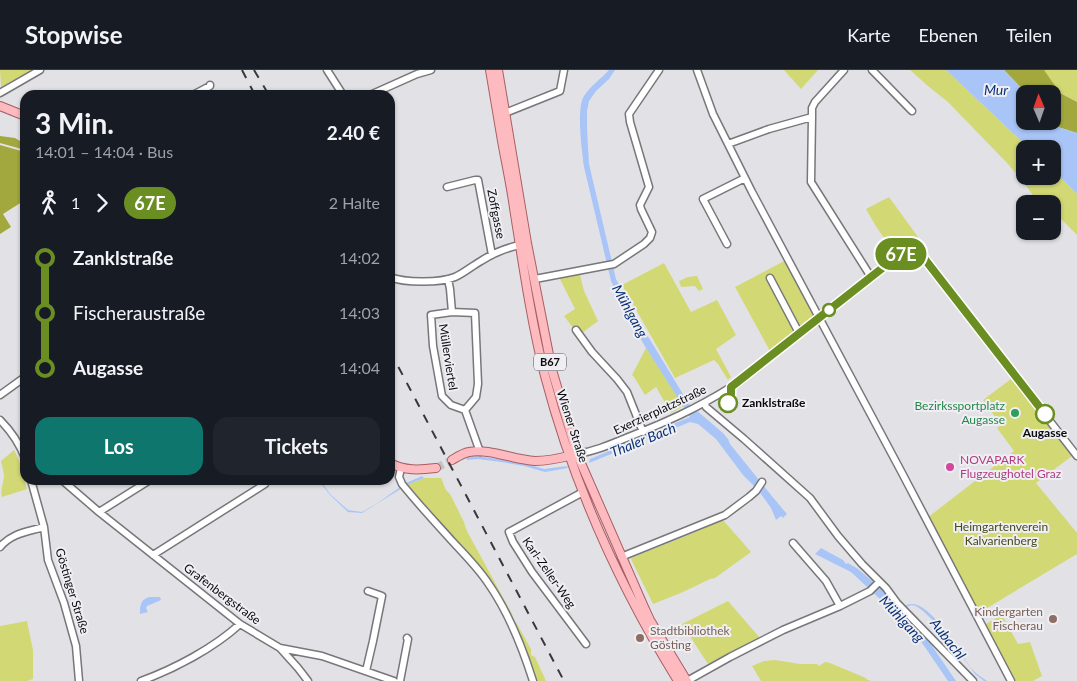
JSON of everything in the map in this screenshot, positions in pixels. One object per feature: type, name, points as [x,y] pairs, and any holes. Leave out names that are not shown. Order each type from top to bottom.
[{"type":"main road","name":"Wiener Straße","points":[[490,70],[524,244],[535,280],[552,370],[583,492],[630,597],[651,638],[678,681]]},
{"type":"main road","name":"Wiener Straße","points":[[498,70],[544,374],[551,400],[573,455],[650,620],[687,681]]},
{"type":"main road","points":[[0,106],[20,114]]},
{"type":"main road","name":"Exerzierplatzstraße","points":[[452,460],[471,452],[534,461],[544,461],[573,455]]},
{"type":"main road","points":[[395,465],[421,470],[436,468]]},
{"type":"street","points":[[0,92],[40,70]]},
{"type":"street","points":[[327,70],[340,90]]},
{"type":"street","points":[[381,90],[417,74],[431,70]]},
{"type":"street","points":[[505,113],[562,91],[564,70]]},
{"type":"street","points":[[535,280],[614,264],[650,238],[652,234],[650,227],[640,205],[649,187],[630,122],[630,114],[659,70]]},
{"type":"street","points":[[697,70],[713,114],[745,178],[1011,681]]},
{"type":"street","points":[[844,70],[813,105],[811,182],[871,277]]},
{"type":"street","points":[[872,70],[912,111]]},
{"type":"street","points":[[202,90],[210,86],[210,84]]},
{"type":"street","points":[[728,144],[812,116]]},
{"type":"street","points":[[727,244],[704,199],[745,178]]},
{"type":"street","name":"Zoffgasse","points":[[446,187],[478,180],[492,255]]},
{"type":"street","points":[[395,279],[430,281],[448,279],[455,277],[483,259],[524,244]]},
{"type":"street","name":"Exerzierplatzstraße","points":[[573,455],[603,448],[643,432],[705,403],[740,381],[913,244],[1076,454]]},
{"type":"street","points":[[770,278],[799,333]]},
{"type":"street","name":"Müllerviertel","points":[[448,279],[452,312]]},
{"type":"street","name":"Müllerviertel","points":[[452,312],[475,313],[476,320],[478,384],[476,397],[465,410],[451,405],[442,396],[432,338],[431,315],[452,312]]},
{"type":"street","points":[[576,330],[592,352],[627,392],[643,432]]},
{"type":"street","points":[[0,395],[20,381]]},
{"type":"street","points":[[705,403],[706,407],[810,498],[838,536],[878,583],[886,588],[897,603],[973,681]]},
{"type":"street","points":[[465,410],[480,452]]},
{"type":"street","points":[[0,420],[20,446]]},
{"type":"street","points":[[404,468],[399,477],[404,486],[488,582],[514,628],[533,681]]},
{"type":"street","points":[[621,557],[725,515],[756,491],[762,482]]},
{"type":"street","name":"Göstinger Straße","points":[[32,485],[44,528],[48,560],[64,603],[76,646],[78,681]]},
{"type":"street","name":"Grafenbergstraße","points":[[68,485],[240,624],[280,648],[322,656],[394,681]]},
{"type":"street","points":[[99,512],[142,485]]},
{"type":"street","points":[[153,555],[262,485]]},
{"type":"street","name":"Karl-Zeller-Weg","points":[[583,492],[509,532],[513,542],[532,572],[586,644]]},
{"type":"street","points":[[0,547],[5,541],[15,535],[44,528]]},
{"type":"street","points":[[793,543],[826,581],[840,606],[870,591],[878,583]]},
{"type":"street","points":[[366,671],[374,641],[382,596],[368,591]]},
{"type":"street","name":"Wiener Straße","points":[[687,681],[787,628],[840,606]]},
{"type":"street","points":[[141,681],[155,676],[209,648],[240,624]]},
{"type":"street","points":[[400,681],[407,638]]},
{"type":"street","points":[[280,648],[308,681]]},
{"type":"green space","points":[[0,70],[33,70],[1,87]]},
{"type":"green space","points":[[784,70],[818,70],[801,89]]},
{"type":"green space","points":[[910,70],[946,70],[1020,140],[1016,140],[1016,174],[948,102]]},
{"type":"green space","points":[[1043,70],[1077,70],[1077,102],[1061,94],[1061,85],[1054,85]]},
{"type":"green space","points":[[1061,178],[1077,194],[1077,235],[1061,219],[1061,195],[1033,195],[1025,185],[1061,185]]},
{"type":"green space","points":[[889,197],[918,237],[895,253],[866,209]]},
{"type":"green space","points":[[786,260],[814,316],[770,351],[735,287]]},
{"type":"green space","points":[[664,263],[691,312],[717,300],[736,335],[716,349],[731,377],[728,380],[714,360],[675,378],[622,285]]},
{"type":"green space","points":[[580,275],[584,291],[598,321],[582,333],[578,328],[574,329],[564,316],[575,309],[559,277]]},
{"type":"green space","points":[[697,276],[703,289],[699,291],[695,286],[681,287],[679,281]]},
{"type":"green space","points":[[646,348],[684,406],[671,413],[656,387],[645,395],[632,375]]},
{"type":"green space","name":"Heimgartenverein Kalvarienberg","points":[[1011,379],[1072,456],[1036,483],[1077,533],[1077,554],[977,614],[927,518],[1014,451],[997,428],[1001,425],[983,400]]},
{"type":"green space","points":[[14,450],[20,464],[20,485],[26,485],[27,489],[2,497],[1,489],[4,477],[1,461]]},
{"type":"green space","points":[[424,478],[441,478],[546,681],[536,681],[516,627],[496,589],[407,485]]},
{"type":"green space","points":[[723,520],[751,552],[715,578],[653,604],[631,559]]},
{"type":"green space","points":[[728,601],[760,638],[708,664],[682,624]]},
{"type":"green space","points":[[1002,615],[1018,644],[1030,642],[1042,676],[1033,681],[1013,681],[984,625]]},
{"type":"green space","points":[[27,621],[33,650],[33,679],[27,681],[0,681],[0,626]]},
{"type":"green space","points":[[775,660],[800,664],[817,664],[819,666],[825,662],[830,663],[871,681],[761,681],[752,666],[764,661]]},
{"type":"shaded area","points":[[1004,70],[1044,70],[1054,85],[1018,85]]},
{"type":"shaded area","points":[[1061,94],[1077,102],[1077,133],[1061,128]]},
{"type":"shaded area","points":[[0,136],[15,138],[20,141],[20,149],[0,143]]},
{"type":"shaded area","points":[[0,145],[20,151],[20,203],[3,214],[11,227],[0,234]]},
{"type":"water","name":"Thaler Bach","points":[[609,70],[615,70],[589,101],[587,128],[589,164],[616,279],[632,310],[689,404],[728,439],[730,444],[787,514],[783,518],[781,516],[776,520],[771,508],[758,490],[743,475],[716,439],[698,424],[690,422],[589,463],[590,459],[690,417],[625,312],[611,281],[584,167],[580,130],[582,102],[589,89]]},
{"type":"water","name":"Mur","points":[[946,70],[1004,70],[1018,85],[1016,85],[1016,130],[1061,130],[1061,128],[1077,133],[1077,194],[1061,178],[1061,140],[1020,140]]},
{"type":"water","points":[[477,456],[524,463],[544,469],[567,466],[568,468],[545,472],[501,462],[478,459],[467,460],[466,457]]},
{"type":"water","points":[[422,476],[424,478],[407,485],[362,513],[348,512],[322,485],[348,510],[362,512],[406,483]]},
{"type":"water","name":"Mühlgang","points":[[821,548],[843,560],[846,564],[848,563],[858,569],[901,608],[912,604],[920,606],[928,612],[945,631],[972,669],[987,681],[984,681],[975,674],[944,631],[923,611],[911,605],[902,609],[928,640],[956,681],[948,681],[918,637],[851,572],[815,554]]},
{"type":"water","points":[[149,597],[160,597],[161,600],[147,606],[148,612],[140,614],[142,602]]},
{"type":"tunnel","points":[[436,468],[452,460]]},
{"type":"railway","points":[[242,70],[252,90]]},
{"type":"railway","points":[[254,70],[266,90]]},
{"type":"railway","points":[[395,360],[564,681]]},
{"type":"bus line","name":"67E","points":[[728,403],[731,387],[913,244],[1045,414]]},
{"type":"place","name":"Zanklstraße","points":[[728,403]]},
{"type":"place","name":"Bezirkssportplatz Augasse","points":[[1015,413]]},
{"type":"place","name":"Augasse","points":[[1045,414]]},
{"type":"place","name":"NOVAPARK Flugzeughotel Graz","points":[[950,467]]},
{"type":"place","name":"Kindergarten Fischerau","points":[[1053,619]]},
{"type":"place","name":"Stadtbibliothek Gösting","points":[[640,638]]},
{"type":"water label","name":"Aubachl","points":[[948,639]]}]
